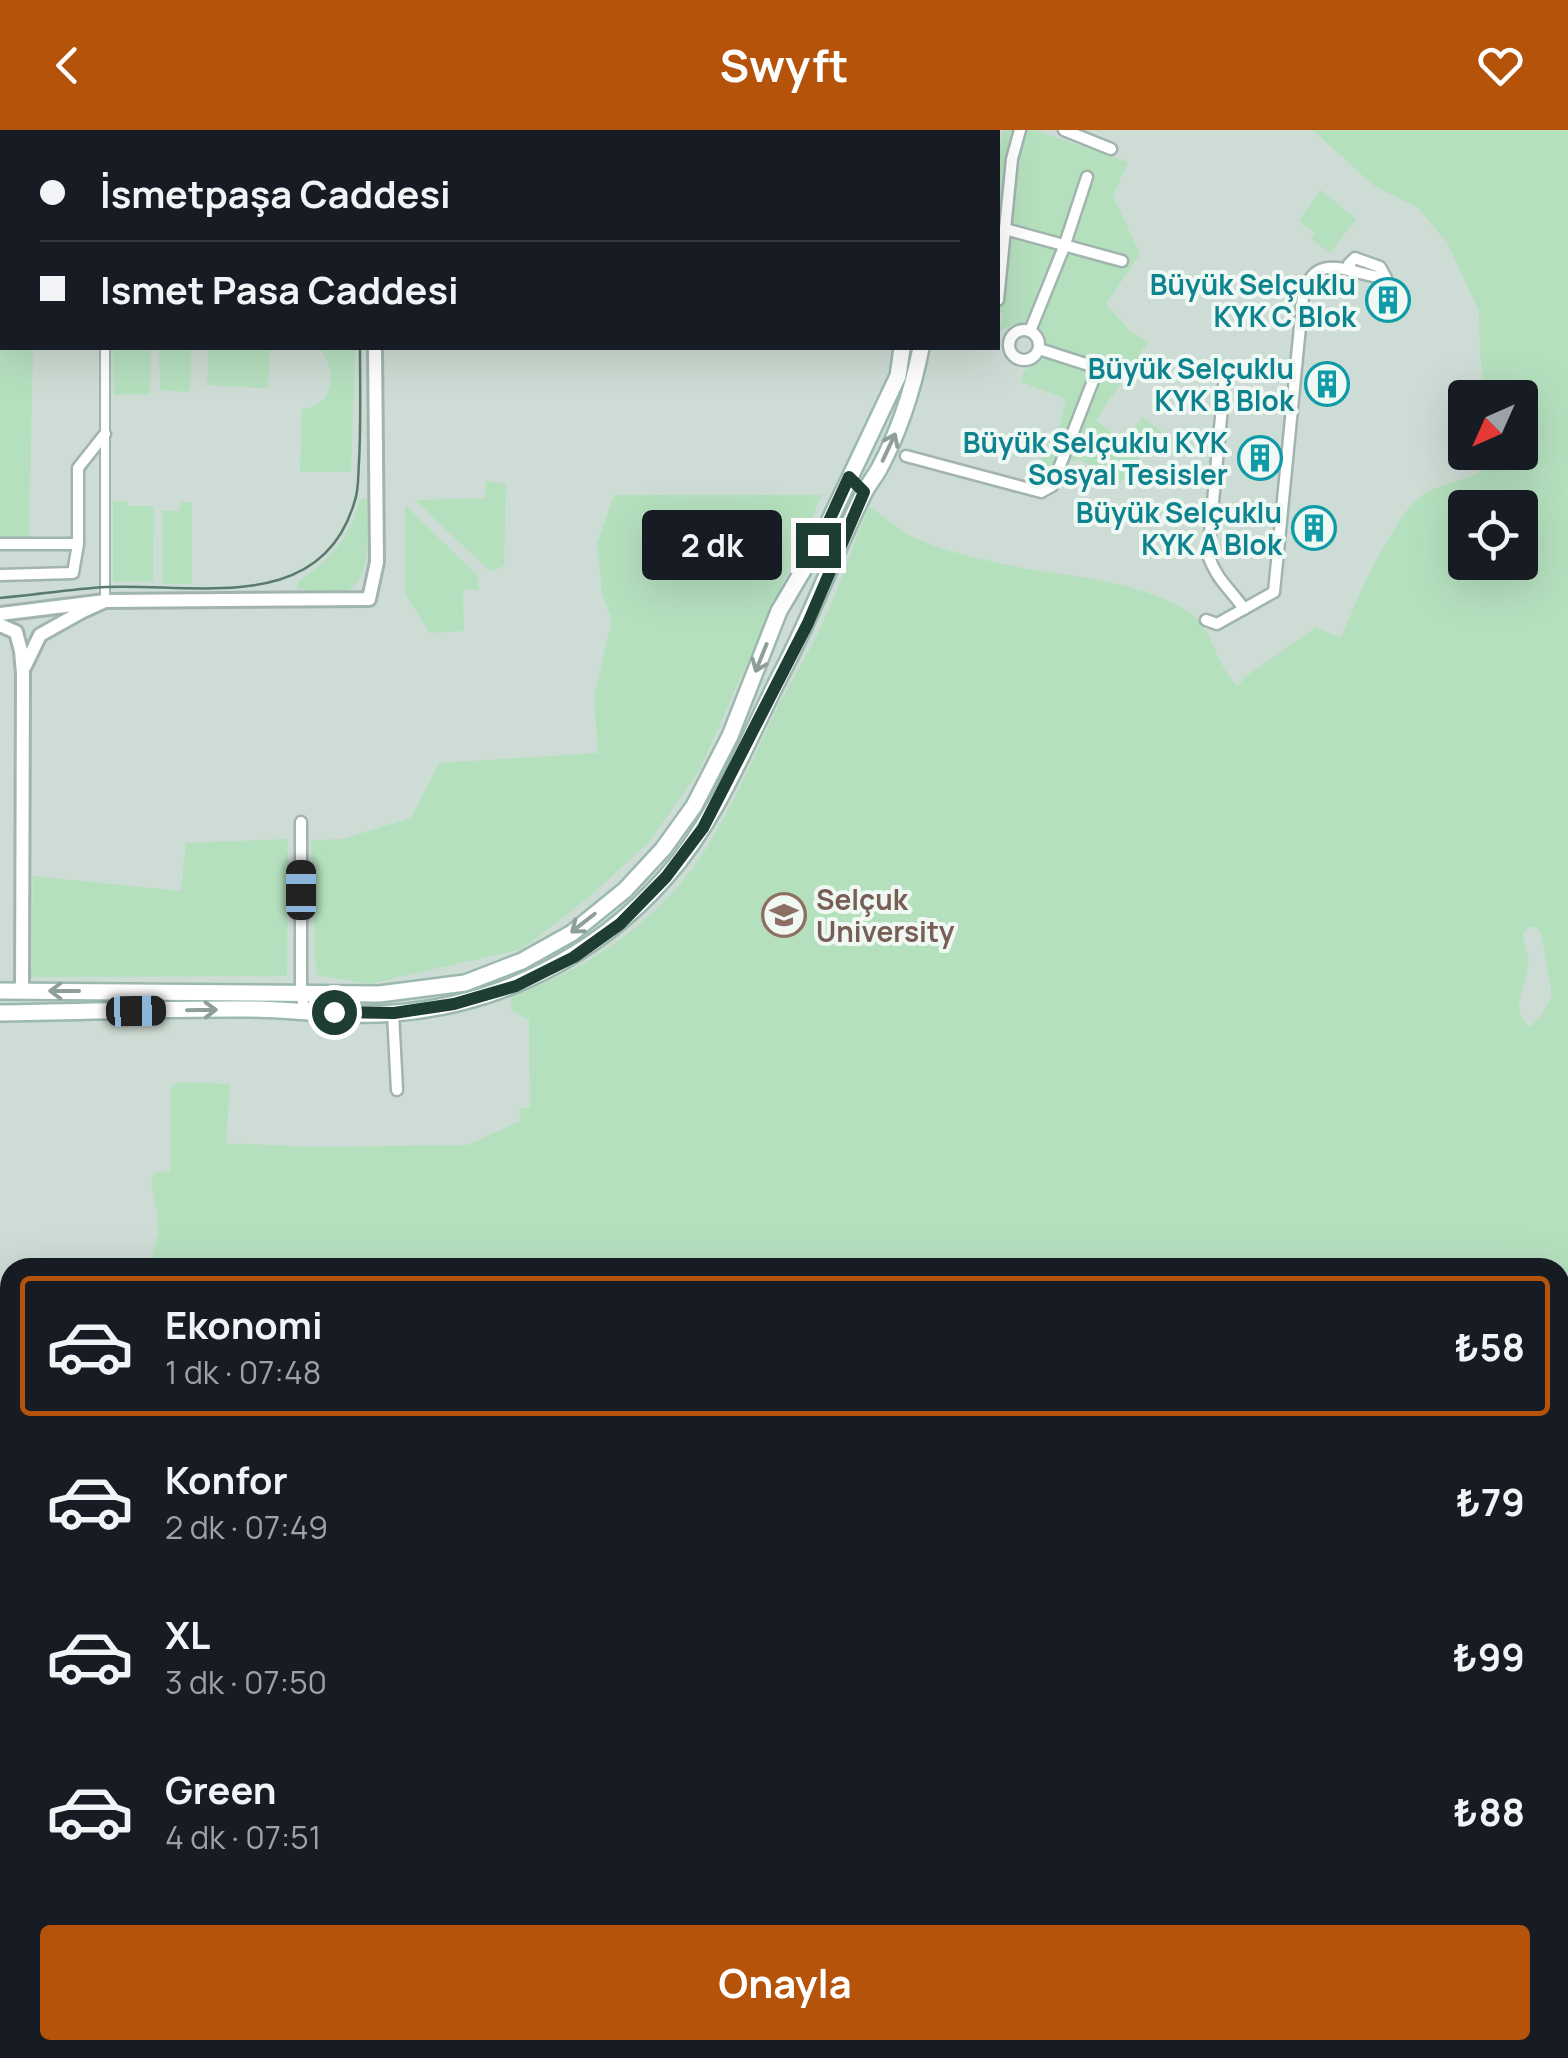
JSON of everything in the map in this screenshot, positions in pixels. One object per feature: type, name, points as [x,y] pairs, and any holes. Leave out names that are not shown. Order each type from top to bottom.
[{"type":"main road","points":[[0,991],[379,994],[465,983],[522,961],[572,933],[625,890],[694,806],[730,736],[780,612],[818,545],[898,376],[902,350]]},
{"type":"main road","points":[[0,1013],[250,1009],[394,1013],[454,1004],[516,986],[574,957],[620,924],[666,877],[703,828],[806,626],[864,492],[896,433],[920,350]]},
{"type":"main road","points":[[800,604],[808,613],[806,626],[791,636],[786,634],[778,625],[780,612],[800,604]]},
{"type":"street","points":[[1000,280],[1012,159],[1020,130]]},
{"type":"street","points":[[1064,130],[1111,149]]},
{"type":"street","points":[[1030,331],[1087,177]]},
{"type":"street","points":[[1005,229],[1122,260]]},
{"type":"street","points":[[1206,620],[1218,624],[1274,592],[1306,282],[1315,272],[1336,267],[1351,269]]},
{"type":"street","points":[[1017,331],[1030,331],[1038,339],[1039,349],[1029,359],[1019,359],[1003,339],[1017,331]]},
{"type":"street","points":[[906,456],[1042,492],[1052,486],[1098,368],[1039,349]]},
{"type":"street","points":[[105,602],[106,350]]},
{"type":"street","points":[[0,614],[105,602],[369,599],[377,562],[375,350]]},
{"type":"street","points":[[1225,375],[1208,555],[1225,588],[1244,609]]},
{"type":"street","points":[[0,576],[73,574],[78,544],[78,468],[104,434]]},
{"type":"street","points":[[849,477],[864,492]]},
{"type":"street","points":[[0,544],[78,544]]},
{"type":"street","points":[[0,624],[28,640],[105,602]]},
{"type":"street","points":[[22,991],[24,674],[15,618],[27,610],[38,612],[44,626],[24,674]]},
{"type":"street","points":[[301,822],[301,993],[305,1012]]},
{"type":"street","points":[[394,1013],[396,1090]]},
{"type":"shaded area","name":"Selçuk University","points":[[1000,130],[1568,130],[1560,1258],[0,1258],[0,350],[1000,350]]},
{"type":"green space","points":[[1004,130],[1034,130],[1128,162],[1113,196],[1140,254],[1106,304],[1131,332],[1148,342],[1096,420],[1124,443],[1142,417],[1161,431],[1120,483],[1079,459],[1052,468],[1040,464],[1044,448],[1053,449],[1066,399],[1021,382],[1024,371],[1043,359],[1043,331],[1018,323],[1000,331],[1000,145]]},
{"type":"green space","points":[[1313,130],[1568,130],[1568,1258],[152,1258],[158,1219],[151,1180],[157,1172],[170,1171],[171,1087],[180,1082],[230,1084],[226,1143],[309,1147],[468,1145],[520,1121],[519,1109],[530,1107],[529,1020],[512,1011],[511,996],[566,973],[617,942],[662,903],[700,858],[732,804],[821,627],[869,506],[907,534],[942,549],[1118,584],[1165,599],[1196,618],[1238,686],[1316,627],[1341,638],[1377,560],[1401,519],[1420,497],[1482,470],[1538,470],[1538,380],[1483,380],[1479,311],[1447,242],[1417,207],[1374,186]],"holes":[[[1529,927],[1541,932],[1552,996],[1530,1027],[1523,1019],[1519,1003],[1528,967],[1523,933]]]},
{"type":"green space","points":[[1321,190],[1356,219],[1330,253],[1311,239],[1315,233],[1299,221]]},
{"type":"green space","points":[[0,350],[33,350],[29,538],[0,538]]},
{"type":"green space","points":[[113,350],[151,350],[150,394],[114,395]]},
{"type":"green space","points":[[159,350],[191,350],[190,392],[160,390]]},
{"type":"green space","points":[[209,350],[270,350],[268,388],[207,385]]},
{"type":"green space","points":[[321,350],[355,350],[351,472],[300,472],[302,409],[322,401],[327,394],[331,376]]},
{"type":"green space","points":[[486,481],[506,484],[504,566],[490,571],[415,500],[485,498]]},
{"type":"green space","points":[[614,495],[822,495],[699,771],[649,842],[587,899],[522,949],[369,984],[316,975],[311,840],[343,839],[411,818],[439,763],[598,753],[594,697],[612,620],[602,593],[597,543]]},
{"type":"green space","points":[[361,499],[367,499],[367,540],[358,580],[339,592],[298,589],[298,582],[337,547]]},
{"type":"green space","points":[[113,501],[127,501],[128,506],[154,506],[153,582],[113,581]]},
{"type":"green space","points":[[181,502],[192,502],[192,584],[162,584],[162,511],[180,511]]},
{"type":"green space","points":[[405,505],[478,576],[479,591],[463,591],[464,631],[430,633],[405,593]]},
{"type":"green space","points":[[288,839],[287,976],[31,977],[33,876],[181,891],[186,843]]},
{"type":"tram line","points":[[0,598],[106,587],[252,586],[286,577],[315,562],[339,537],[356,495],[360,350]]},
{"type":"place","name":"Büyük Selçuklu KYK C Blok","points":[[1388,300]]},
{"type":"place","name":"Büyük Selçuklu KYK B Blok","points":[[1327,384]]},
{"type":"place","name":"Büyük Selçuklu KYK Sosyal Tesisler","points":[[1260,458]]},
{"type":"place","name":"Büyük Selçuklu KYK A Blok","points":[[1314,528]]},
{"type":"place","name":"Selçuk University","points":[[784,915]]},
{"type":"route","points":[[334,1012],[394,1013],[454,1004],[516,986],[574,957],[620,924],[666,877],[703,828],[808,623],[864,492],[849,477],[818,545]]}]
